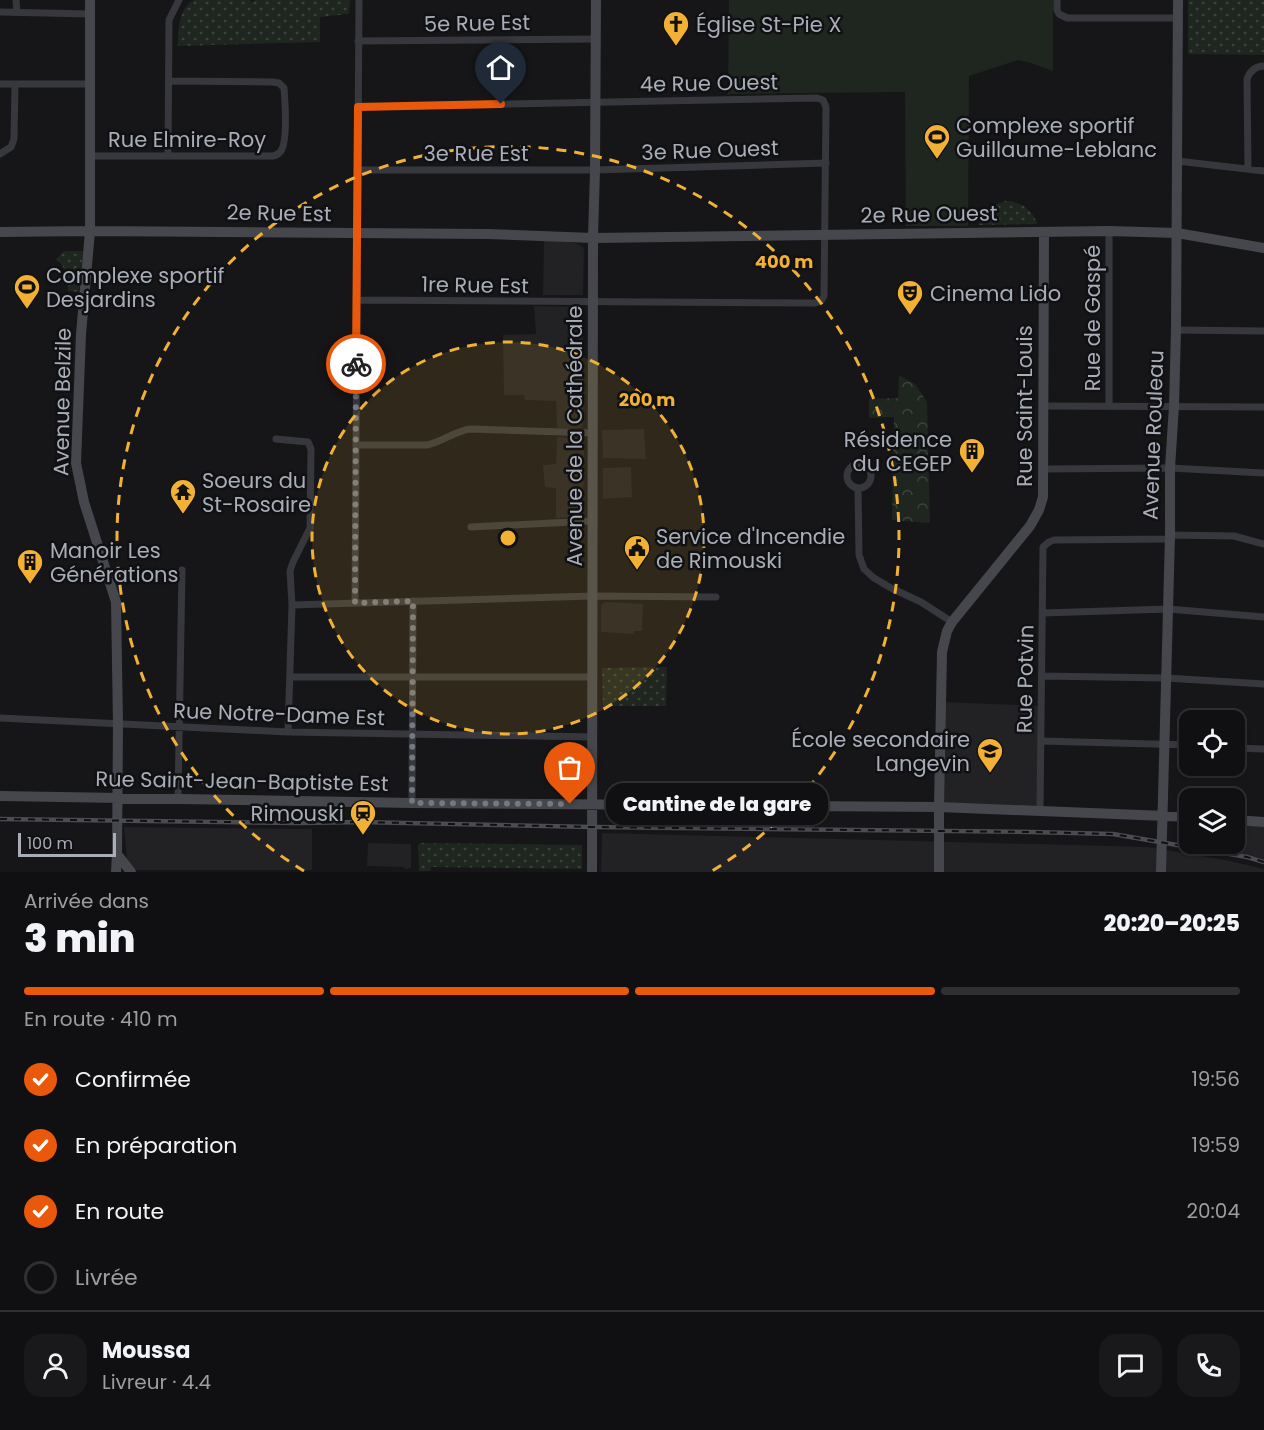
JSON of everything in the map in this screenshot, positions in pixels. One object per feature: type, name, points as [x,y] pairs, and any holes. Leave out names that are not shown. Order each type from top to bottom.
[{"type":"street","points":[[16,0],[17,12]]},
{"type":"street","name":"Avenue Belzile","points":[[90,0],[90,231],[81,334],[76,463],[84,502],[116,602],[118,725],[116,872]]},
{"type":"street","points":[[168,156],[169,20],[178,0]]},
{"type":"street","points":[[355,603],[359,0]]},
{"type":"street","name":"Avenue de la Cathédrale","points":[[592,872],[593,238],[596,0]]},
{"type":"street","points":[[1058,0],[1059,14],[1067,18],[1177,18]]},
{"type":"street","name":"Avenue Rouleau","points":[[1161,872],[1170,468],[1176,330],[1178,0]]},
{"type":"street","points":[[0,12],[90,14]]},
{"type":"street","name":"5e Rue Est","points":[[358,41],[596,39]]},
{"type":"street","points":[[1248,170],[1246,79],[1253,69],[1264,66]]},
{"type":"street","name":"Rue Elmire-Roy","points":[[90,156],[273,156],[282,149],[286,123],[284,88],[279,83],[169,81]]},
{"type":"street","points":[[0,84],[90,84]]},
{"type":"street","points":[[0,154],[11,147],[14,139],[15,84]]},
{"type":"street","name":"4e Rue Ouest","points":[[358,107],[817,98],[822,100],[826,107],[826,163]]},
{"type":"street","points":[[1177,161],[1264,171]]},
{"type":"street","points":[[825,234],[826,163]]},
{"type":"street","name":"3e Rue Ouest","points":[[595,170],[826,163]]},
{"type":"street","name":"3e Rue Est","points":[[358,170],[595,170]]},
{"type":"street","name":"2e Rue Ouest","points":[[593,238],[1109,231],[1177,233],[1264,248]]},
{"type":"street","name":"Rue de Gaspé","points":[[1109,231],[1109,406]]},
{"type":"street","name":"2e Rue Est","points":[[0,232],[487,234],[593,238]]},
{"type":"street","name":"Rue Saint-Louis","points":[[939,872],[942,652],[947,631],[1030,526],[1043,497],[1044,232]]},
{"type":"street","name":"1re Rue Est","points":[[357,300],[815,303],[821,301],[824,296],[825,234]]},
{"type":"street","points":[[1176,330],[1264,331]]},
{"type":"street","points":[[1044,406],[1264,407]]},
{"type":"street","points":[[356,445],[427,445],[434,444],[461,430],[470,429],[593,433]]},
{"type":"street","points":[[276,439],[308,442],[311,449],[310,528],[290,571],[292,605],[288,732]]},
{"type":"street","points":[[1044,469],[1170,468],[1264,473]]},
{"type":"street","points":[[858,489],[859,555],[864,569],[874,578],[921,602],[952,622]]},
{"type":"street","points":[[471,527],[592,521]]},
{"type":"street","points":[[1170,537],[1234,536],[1264,544]]},
{"type":"street","name":"Rue Potvin","points":[[1040,811],[1043,547],[1054,540],[1170,537]]},
{"type":"street","points":[[178,798],[182,570]]},
{"type":"street","points":[[292,605],[593,596],[716,597]]},
{"type":"street","points":[[412,803],[413,601]]},
{"type":"street","points":[[1043,612],[1167,609],[1264,617]]},
{"type":"street","points":[[290,677],[592,676]]},
{"type":"street","points":[[1042,676],[1166,678],[1264,684]]},
{"type":"street","name":"Rue Notre-Dame Est","points":[[0,718],[288,732],[592,737]]},
{"type":"street","points":[[1041,741],[1179,744]]},
{"type":"street","points":[[1245,749],[1264,750]]},
{"type":"street","name":"Rue Saint-Jean-Baptiste Est","points":[[0,796],[412,803],[939,807],[1179,816]]},
{"type":"street","points":[[117,838],[124,810],[138,799]]},
{"type":"street","points":[[1245,821],[1264,822]]},
{"type":"street","points":[[117,854],[131,872]]},
{"type":"shaded area","points":[[544,241],[564,241],[584,248],[583,295],[543,295]]},
{"type":"shaded area","points":[[534,306],[583,307],[583,425],[581,428],[557,428],[556,401],[525,400],[524,395],[504,395],[503,335],[536,334]]},
{"type":"shaded area","points":[[644,429],[646,459],[603,458],[602,430]]},
{"type":"shaded area","points":[[557,437],[584,438],[583,517],[556,518],[556,488],[545,487],[543,465],[556,464]]},
{"type":"shaded area","points":[[631,467],[632,497],[603,499],[603,468]]},
{"type":"shaded area","points":[[606,602],[643,604],[642,631],[634,631],[634,634],[601,632],[601,606]]},
{"type":"shaded area","name":"École secondaire Langevin","points":[[941,702],[1041,706],[1040,811],[939,807]]},
{"type":"shaded area","points":[[1245,817],[1264,819],[1264,859],[1243,854],[1245,854]]},
{"type":"shaded area","points":[[124,827],[312,829],[312,870],[132,870],[127,862]]},
{"type":"shaded area","points":[[602,833],[1148,847],[1264,869],[1264,872],[601,872]]},
{"type":"shaded area","points":[[368,843],[411,844],[411,868],[367,866]]},
{"type":"green space","points":[[194,0],[250,0],[251,2],[256,0],[350,0],[349,14],[320,17],[320,42],[178,46],[182,14]]},
{"type":"green space","name":"Complexe sportif Guillaume-Leblanc","points":[[729,0],[1053,0],[1053,71],[1018,60],[969,76],[968,226],[906,226],[905,92],[728,94]]},
{"type":"green space","points":[[1188,0],[1264,0],[1264,55],[1188,54]]},
{"type":"green space","points":[[1006,201],[1025,207],[1037,223],[978,225],[989,210]]},
{"type":"green space","points":[[64,251],[83,251],[79,292],[68,291],[63,266],[56,259]]},
{"type":"green space","points":[[899,375],[915,384],[927,402],[930,523],[892,520],[894,417],[869,418],[869,399],[898,398]]},
{"type":"green space","points":[[667,667],[666,706],[603,706],[602,668]]},
{"type":"green space","points":[[420,843],[582,845],[582,869],[431,867],[431,871],[419,871],[418,845]]},
{"type":"railway","points":[[0,819],[360,822],[1113,834],[1247,857],[1264,862]]},
{"type":"way so far","points":[[356,364],[355,603],[413,601],[412,803],[570,804]]},
{"type":"place","name":"Église St-Pie X","points":[[676,47]]},
{"type":"place","name":"Complexe sportif Guillaume-Leblanc","points":[[937,160]]},
{"type":"place","name":"Complexe sportif Desjardins","points":[[27,310]]},
{"type":"place","name":"Cinema Lido","points":[[910,316]]},
{"type":"place","name":"Résidence du CEGEP","points":[[972,474]]},
{"type":"place","name":"Soeurs du St-Rosaire","points":[[183,515]]},
{"type":"place","name":"Service d'Incendie de Rimouski","points":[[637,571]]},
{"type":"place","name":"Manoir Les Générations","points":[[30,585]]},
{"type":"place","name":"École secondaire Langevin","points":[[990,774]]},
{"type":"place","name":"Cantine de la gare","points":[[570,804]]},
{"type":"place","name":"Rimouski","points":[[363,836]]},
{"type":"route","points":[[356,364],[358,107],[501,104]]}]
